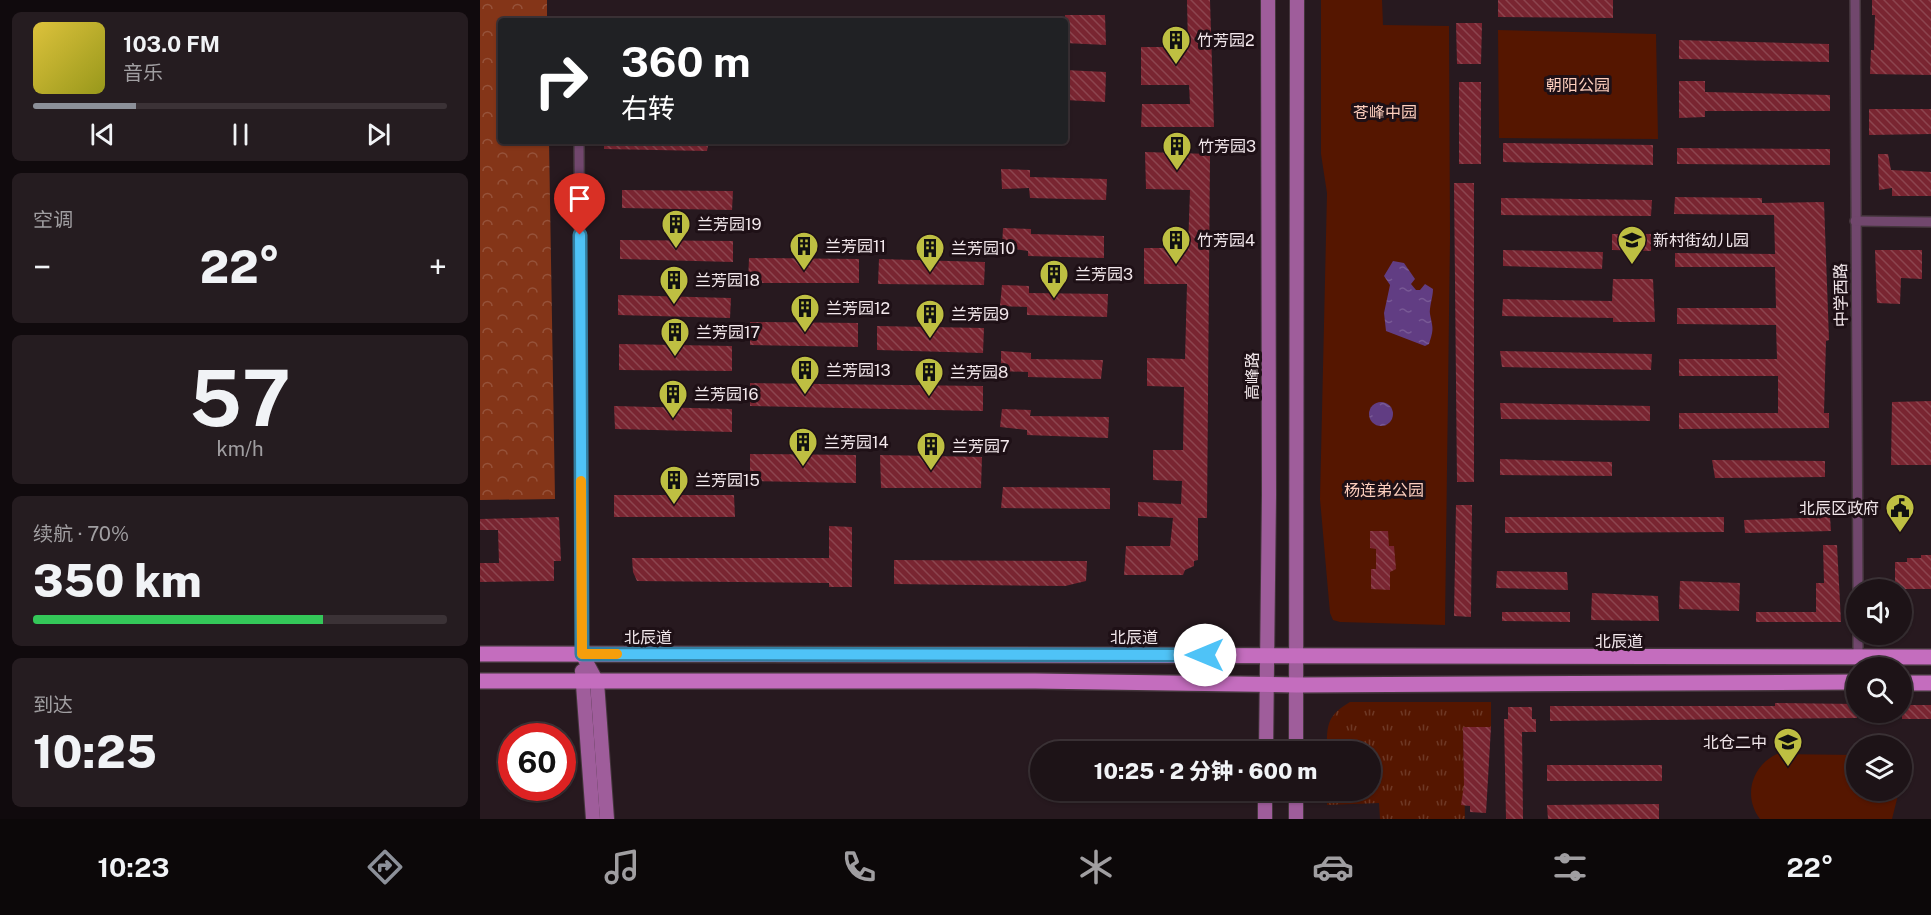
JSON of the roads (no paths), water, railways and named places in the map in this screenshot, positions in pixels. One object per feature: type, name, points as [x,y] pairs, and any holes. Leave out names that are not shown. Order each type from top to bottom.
[{"type":"main road","name":"高峰路","points":[[1266,741],[1269,495],[1268,0]]},
{"type":"main road","points":[[1296,741],[1297,0]]},
{"type":"main road","name":"北辰道","points":[[480,654],[1846,658]]},
{"type":"main road","points":[[582,654],[589,682],[607,819]]},
{"type":"main road","name":"北辰道","points":[[1912,657],[1931,657]]},
{"type":"main road","points":[[480,681],[1035,681],[1297,685],[1846,682]]},
{"type":"main road","points":[[589,682],[593,819]]},
{"type":"main road","points":[[1912,683],[1931,683]]},
{"type":"main road","points":[[1265,801],[1265,819]]},
{"type":"main road","points":[[1296,801],[1296,819]]},
{"type":"street","name":"中学西路","points":[[1855,0],[1858,579]]},
{"type":"street","points":[[579,144],[582,654]]},
{"type":"street","points":[[1855,222],[1931,222]]},
{"type":"water","points":[[1393,261],[1404,263],[1415,279],[1411,284],[1416,290],[1420,290],[1425,284],[1433,289],[1430,312],[1432,332],[1429,344],[1425,346],[1386,331],[1384,313],[1390,285],[1384,276]]},
{"type":"water","points":[[1381,402],[1389,406],[1393,414],[1389,422],[1381,426],[1373,422],[1369,414],[1373,406]]},
{"type":"place","name":"竹芳园2","points":[[1176,66]]},
{"type":"place","name":"竹芳园3","points":[[1177,172]]},
{"type":"place","name":"兰芳园19","points":[[676,250]]},
{"type":"place","name":"竹芳园4","points":[[1176,266]]},
{"type":"place","name":"新村街幼儿园","points":[[1632,266]]},
{"type":"place","name":"兰芳园11","points":[[804,272]]},
{"type":"place","name":"兰芳园10","points":[[930,274]]},
{"type":"place","name":"兰芳园3","points":[[1054,300]]},
{"type":"place","name":"兰芳园18","points":[[674,306]]},
{"type":"place","name":"兰芳园12","points":[[805,334]]},
{"type":"place","name":"兰芳园9","points":[[930,340]]},
{"type":"place","name":"兰芳园17","points":[[675,358]]},
{"type":"place","name":"兰芳园13","points":[[805,396]]},
{"type":"place","name":"兰芳园8","points":[[929,398]]},
{"type":"place","name":"兰芳园16","points":[[673,420]]},
{"type":"place","name":"兰芳园14","points":[[803,468]]},
{"type":"place","name":"兰芳园7","points":[[931,472]]},
{"type":"place","name":"兰芳园15","points":[[674,506]]},
{"type":"place","name":"北辰区政府","points":[[1900,534]]},
{"type":"place","name":"北仓二中","points":[[1788,768]]},
{"type":"park label","name":"朝阳公园","points":[[1578,85]]},
{"type":"park label","name":"苍峰中园","points":[[1385,112]]},
{"type":"park label","name":"杨连弟公园","points":[[1384,490]]}]
